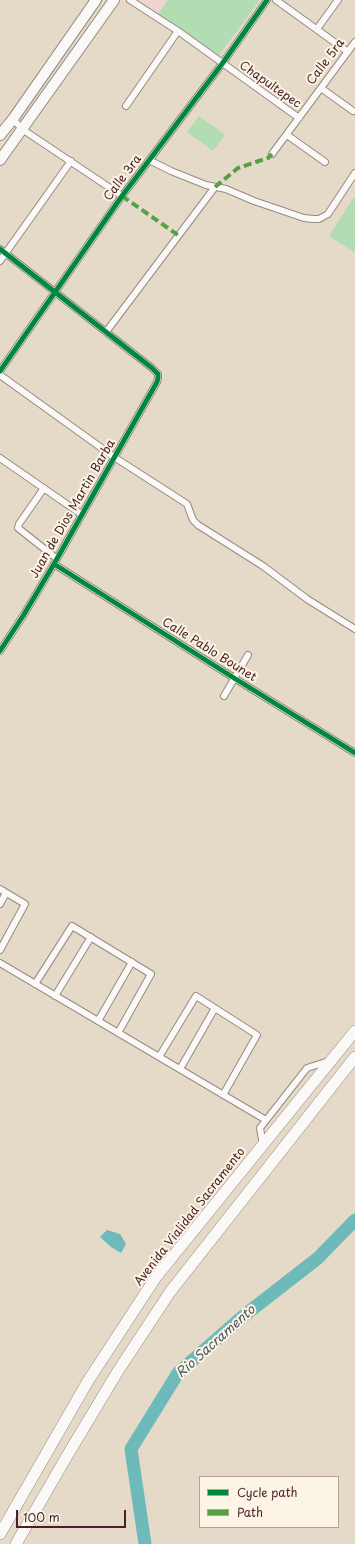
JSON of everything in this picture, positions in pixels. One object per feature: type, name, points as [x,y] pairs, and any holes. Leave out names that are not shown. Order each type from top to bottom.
[{"type":"highway","name":"Avenida Vialidad Sacramento","points":[[0,1534],[88,1380],[156,1277],[355,1031]]},
{"type":"highway","points":[[16,1544],[66,1456],[118,1371],[170,1292],[355,1057]]},
{"type":"main road","points":[[0,135],[13,119],[96,0]]},
{"type":"main road","points":[[0,160],[114,0]]},
{"type":"street","name":"Chapultepec","points":[[130,0],[178,31],[299,118]]},
{"type":"street","name":"Calle 3ra","points":[[0,372],[122,196],[222,64],[267,0]]},
{"type":"street","points":[[276,0],[348,52]]},
{"type":"street","points":[[317,29],[338,0]]},
{"type":"street","points":[[126,106],[178,31]]},
{"type":"street","name":"Calle 5ra","points":[[272,154],[355,42]]},
{"type":"street","points":[[321,88],[353,111]]},
{"type":"street","points":[[13,119],[22,129],[122,196]]},
{"type":"street","points":[[287,135],[325,162]]},
{"type":"street","points":[[149,160],[184,177],[206,185],[226,189],[254,201],[304,218],[319,219],[328,214],[355,173]]},
{"type":"street","points":[[0,261],[71,161]]},
{"type":"street","points":[[0,249],[106,332],[215,187]]},
{"type":"street","name":"Juan de Dios Martin Barba","points":[[0,651],[23,616],[157,382],[158,374],[152,368],[106,332]]},
{"type":"street","points":[[0,375],[114,457],[187,504],[193,520],[198,525],[263,566],[307,599],[355,629]]},
{"type":"street","points":[[0,458],[81,514]]},
{"type":"street","name":"Calle Pablo Bounet","points":[[44,488],[19,524],[18,528],[55,561],[234,678],[355,752]]},
{"type":"street","points":[[224,696],[248,655]]},
{"type":"street","points":[[0,889],[25,904],[0,950]]},
{"type":"street","points":[[0,904],[6,893]]},
{"type":"street","points":[[35,984],[72,926],[91,937],[151,974],[118,1033]]},
{"type":"street","points":[[55,996],[91,937]]},
{"type":"street","points":[[98,1021],[132,962]]},
{"type":"street","points":[[0,963],[266,1120]]},
{"type":"street","points":[[159,1057],[196,996],[257,1035],[223,1095]]},
{"type":"street","points":[[180,1069],[215,1008]]},
{"type":"street","points":[[263,1146],[260,1128],[307,1068],[332,1060]]},
{"type":"shaded area","points":[[139,0],[168,0],[158,14]]},
{"type":"green space","points":[[168,0],[260,0],[217,58],[158,14]]},
{"type":"green space","points":[[199,116],[225,135],[213,151],[187,132]]},
{"type":"green space","points":[[355,197],[355,253],[329,236]]},
{"type":"water","points":[[107,1230],[120,1234],[126,1244],[121,1253],[111,1247],[100,1237]]},
{"type":"waterway","name":"Rio Sacramento","points":[[145,1544],[131,1449],[178,1373],[241,1318],[318,1258],[355,1220]]},
{"type":"marked path","points":[[215,187],[238,168],[268,158],[272,154]]},
{"type":"marked path","points":[[122,196],[178,235]]},
{"type":"cycle path","points":[[0,371],[122,196],[222,64],[267,0]]},
{"type":"cycle path","points":[[0,249],[158,374],[157,382],[54,564],[0,651]]},
{"type":"cycle path","points":[[54,564],[355,753]]}]
